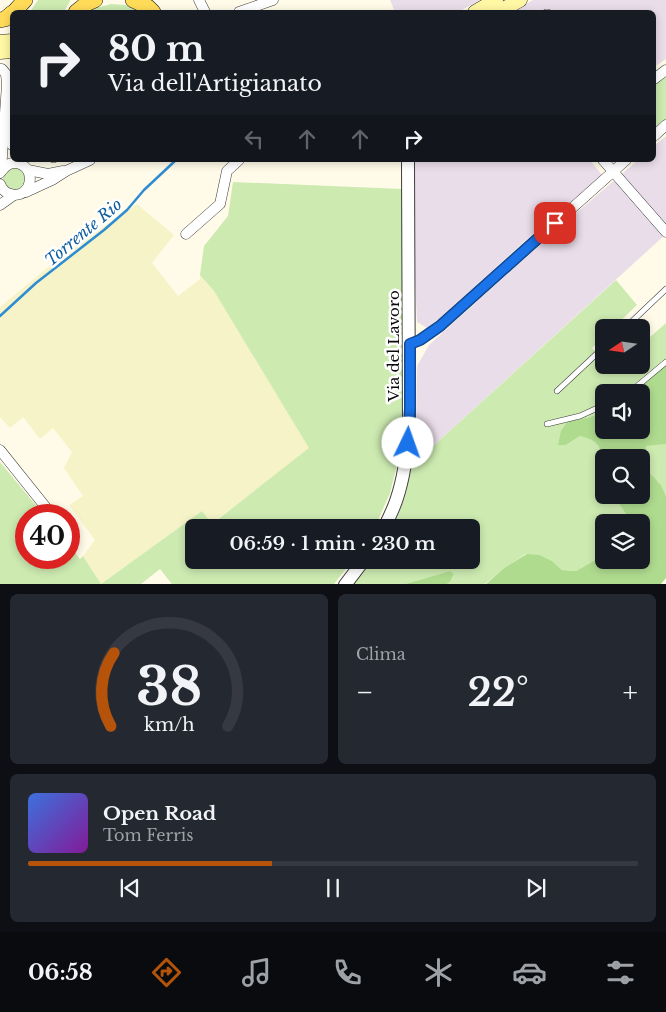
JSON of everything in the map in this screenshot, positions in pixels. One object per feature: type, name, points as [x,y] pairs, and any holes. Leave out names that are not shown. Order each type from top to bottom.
[{"type":"main road","points":[[16,10],[25,0]]},
{"type":"main road","points":[[77,10],[95,0]]},
{"type":"main road","points":[[133,0],[151,10]]},
{"type":"main road","points":[[478,10],[496,0]]},
{"type":"main road","points":[[502,10],[520,0]]},
{"type":"street","points":[[244,10],[272,0]]},
{"type":"street","points":[[0,69],[6,74],[7,84],[1,173]]},
{"type":"street","points":[[656,134],[666,125]]},
{"type":"street","points":[[0,184],[5,191],[18,194],[52,180],[83,162]]},
{"type":"street","points":[[186,234],[220,204],[227,172],[237,162]]},
{"type":"street","name":"Via del Lavoro","points":[[388,519],[397,500],[401,484],[409,431],[408,162]]},
{"type":"street","points":[[605,162],[666,232]]},
{"type":"street","points":[[410,344],[420,340],[440,326],[624,162]]},
{"type":"street","points":[[1,173],[12,163],[48,174],[66,171]]},
{"type":"street","points":[[0,205],[27,190],[31,180],[23,165]]},
{"type":"street","points":[[0,450],[43,504]]},
{"type":"street","points":[[345,584],[357,569]]},
{"type":"lane","points":[[634,319],[666,289]]},
{"type":"lane","points":[[557,391],[595,355]]},
{"type":"lane","points":[[640,384],[666,362]]},
{"type":"lane","points":[[547,424],[580,416],[595,409]]},
{"type":"shaded area","points":[[390,0],[480,0],[462,10],[394,10]]},
{"type":"shaded area","points":[[533,0],[666,0],[666,59],[656,66],[656,10],[516,10]]},
{"type":"shaded area","points":[[666,136],[666,234],[409,468],[416,428],[417,366],[429,345],[546,239],[636,162],[656,162],[656,144]]},
{"type":"shaded area","points":[[415,162],[592,162],[602,175],[427,328],[417,322],[414,251]]},
{"type":"shaded area","points":[[137,204],[174,235],[152,263],[178,296],[200,279],[200,275],[214,291],[310,448],[218,519],[208,519],[202,511],[191,519],[185,519],[185,523],[101,584],[83,556],[95,540],[80,520],[80,504],[71,504],[83,496],[64,468],[72,452],[53,428],[40,439],[23,417],[10,428],[0,417],[0,307],[47,268]]},
{"type":"green space","points":[[38,0],[70,0],[65,10],[31,10]]},
{"type":"green space","points":[[111,4],[126,5],[137,10],[92,10]]},
{"type":"green space","points":[[666,76],[666,120],[656,128],[656,83]]},
{"type":"green space","points":[[14,168],[22,171],[25,179],[22,187],[14,190],[6,187],[3,179],[6,171]]},
{"type":"green space","points":[[233,182],[402,189],[404,428],[390,493],[379,519],[218,519],[309,448],[214,291],[200,275],[204,246],[228,216]]},
{"type":"green space","points":[[616,280],[637,305],[622,319],[595,319],[595,345],[592,348],[595,351],[595,374],[650,374],[650,337],[666,323],[666,362],[639,384],[595,384],[595,415],[568,421],[566,445],[580,436],[591,438],[601,449],[595,449],[595,504],[619,504],[626,514],[595,514],[595,560],[576,571],[562,570],[552,561],[526,554],[504,568],[485,584],[447,584],[454,574],[450,571],[405,584],[354,584],[365,569],[480,569],[480,519],[396,519],[408,483],[409,468]]},
{"type":"green space","points":[[666,362],[666,444],[646,446],[646,449],[600,449],[590,439],[580,436],[566,445],[558,445],[561,431],[568,421],[595,415],[595,439],[650,439],[650,384],[639,384]]},
{"type":"green space","points":[[666,444],[666,496],[661,485],[650,473],[650,449],[646,449],[646,445]]},
{"type":"green space","points":[[0,462],[35,504],[15,504],[15,569],[80,569],[80,559],[83,556],[101,584],[0,584]]},
{"type":"green space","points":[[650,473],[661,485],[666,496],[666,578],[661,584],[486,584],[504,568],[527,554],[539,555],[552,561],[562,570],[576,571],[595,560],[595,569],[650,569],[650,514],[626,514],[619,504],[650,504]]},
{"type":"green space","points":[[202,511],[208,519],[191,519]]},
{"type":"green space","points":[[185,523],[185,569],[346,569],[334,584],[172,584],[160,569],[141,584],[101,584]]},
{"type":"green space","points":[[450,571],[454,574],[447,584],[405,584]]},
{"type":"waterway","name":"Torrente Rio","points":[[0,316],[36,283],[127,210],[144,190],[174,162]]},
{"type":"route","points":[[408,443],[410,344],[420,340],[440,326],[555,223]]}]
